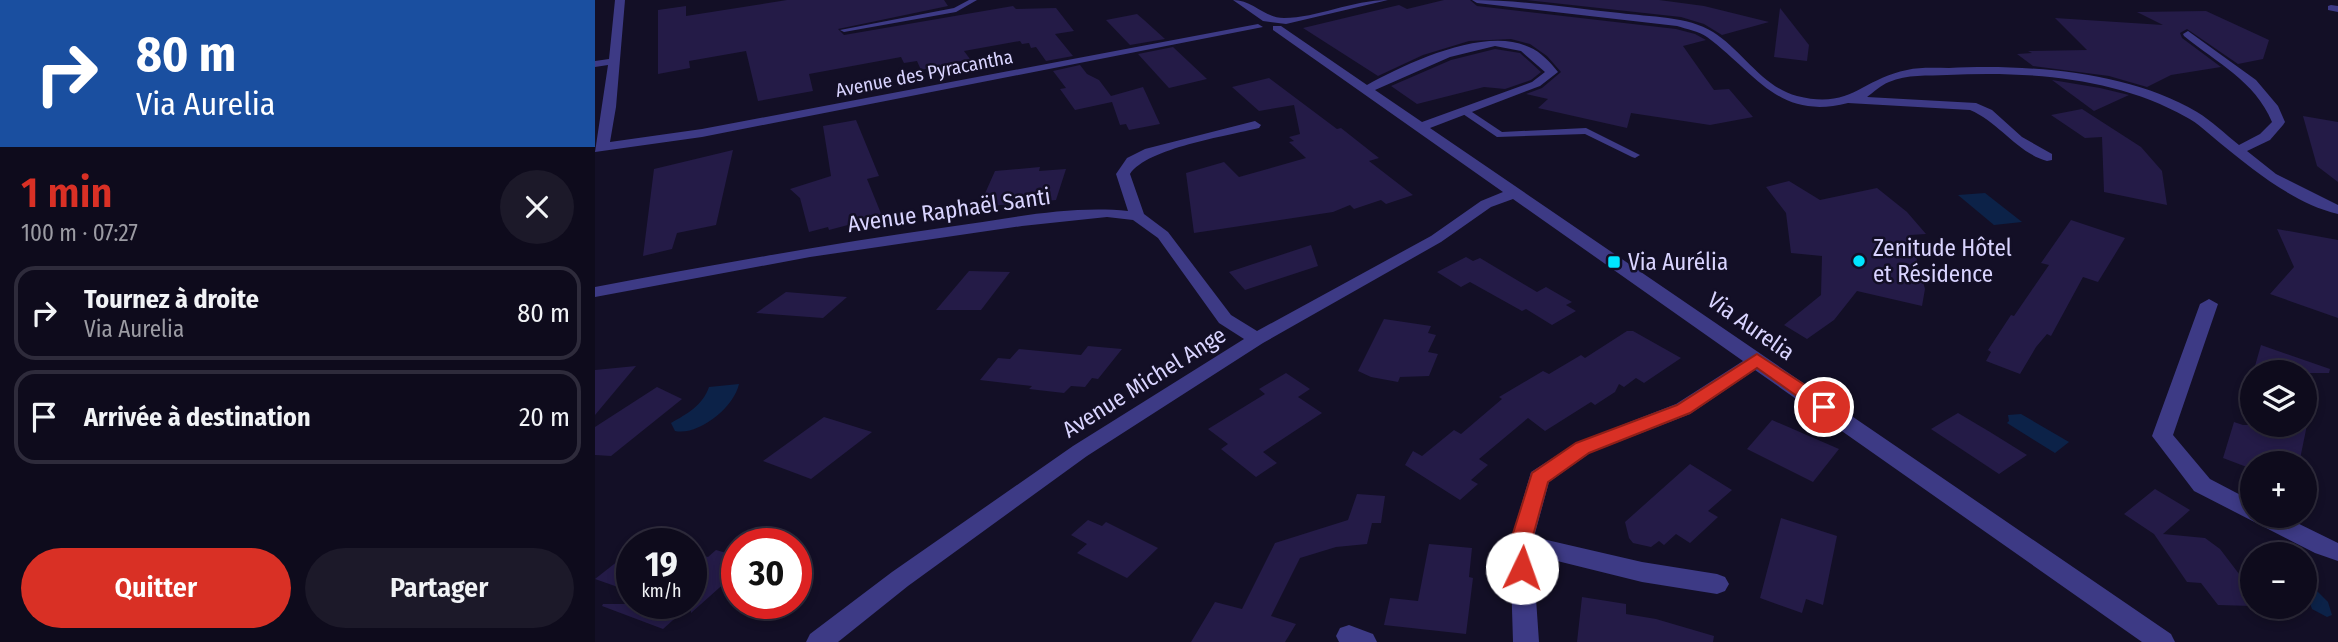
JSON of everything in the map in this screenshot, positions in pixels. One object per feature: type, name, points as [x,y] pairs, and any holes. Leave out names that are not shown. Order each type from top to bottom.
[{"type":"street","points":[[599,148],[615,61],[620,0]]},
{"type":"street","name":"Via Aurelia","points":[[1238,0],[2162,642]]},
{"type":"street","name":"Avenue des Pyracantha","points":[[599,148],[702,133],[1272,24],[1383,0]]},
{"type":"street","points":[[1477,0],[1678,23],[1709,33],[1768,86],[1792,99],[1830,104],[1861,96],[1884,80],[1909,73],[1972,70],[2050,74],[2104,82],[2153,96],[2193,116],[2271,177],[2338,210]]},
{"type":"street","points":[[2188,34],[2249,77],[2273,103],[2279,122],[2265,137],[2239,150]]},
{"type":"street","points":[[1366,90],[1458,50],[1490,42],[1515,46],[1541,57],[1552,72],[1536,84],[1420,127]]},
{"type":"street","points":[[595,64],[615,61]]},
{"type":"street","points":[[1847,100],[1972,106],[1988,113],[2017,140],[2047,158]]},
{"type":"street","points":[[1255,125],[1150,152],[1132,161],[1123,174],[1137,216],[1163,234],[1225,319],[1258,339]]},
{"type":"street","name":"Avenue Michel Ange","points":[[819,642],[900,579],[1080,451],[1258,339],[1436,239],[1486,204],[1514,193]]},
{"type":"street","name":"Avenue Raphaël Santi","points":[[595,292],[810,252],[1022,221],[1107,213],[1137,216]]},
{"type":"street","points":[[2209,304],[2162,436],[2201,485],[2240,505]]},
{"type":"street","points":[[1526,642],[1521,543],[1539,478],[1583,448],[1683,409],[1757,360]]},
{"type":"street","points":[[2286,528],[2338,552]]},
{"type":"street","points":[[1521,543],[1642,572],[1717,584]]},
{"type":"lane","points":[[844,30],[956,10],[974,0]]},
{"type":"lane","points":[[1466,112],[1500,135],[1586,131],[1635,155]]},
{"type":"water","points":[[1985,193],[2022,222],[1994,225],[1958,195]]},
{"type":"water","points":[[739,384],[730,402],[714,418],[694,429],[675,431],[671,423],[699,404],[709,387]]},
{"type":"water","points":[[2021,414],[2069,442],[2055,453],[2007,423],[2008,415]]},
{"type":"water","points":[[2317,591],[2328,602],[2332,615],[2327,617],[2317,612]]},
{"type":"building","points":[[787,0],[944,0],[948,6],[838,29],[844,35],[1013,6],[1016,9],[1056,8],[1074,31],[1055,34],[1073,56],[1046,61],[1036,47],[1031,48],[1029,43],[1022,44],[1020,41],[964,51],[970,59],[921,70],[917,61],[904,63],[901,57],[809,74],[813,91],[758,101],[746,51],[689,61],[690,68],[658,74],[658,10],[686,6],[686,16]]},
{"type":"building","points":[[1444,0],[1470,0],[1477,6],[1676,29],[1695,34],[1706,40],[1683,46],[1714,90],[1729,89],[1753,117],[1710,125],[1631,113],[1627,128],[1538,108],[1548,99],[1526,94],[1542,88],[1561,72],[1547,56],[1530,44],[1511,39],[1469,41],[1423,55],[1378,76],[1303,28],[1399,5],[1407,9]]},
{"type":"building","points":[[1526,0],[1659,0],[1704,6],[1769,22],[1722,35],[1704,24],[1681,17]]},
{"type":"building","points":[[1780,8],[1809,45],[1807,61],[1774,57]]},
{"type":"building","points":[[2206,11],[2269,40],[2263,59],[2238,64],[2187,29],[2180,33],[2182,38],[2221,67],[2171,75],[2147,87],[2109,76],[2033,66],[2017,54],[2032,53],[2028,51],[2087,50],[2055,18],[2163,25],[2137,12]]},
{"type":"building","points":[[1137,14],[1165,39],[1130,45],[1106,20]]},
{"type":"building","points":[[1173,47],[1207,79],[1169,88],[1138,54]]},
{"type":"building","points":[[1495,49],[1520,53],[1541,72],[1531,80],[1505,89],[1484,87],[1417,104],[1391,86],[1451,60]]},
{"type":"building","points":[[1080,65],[1087,74],[1099,80],[1111,96],[1143,87],[1160,124],[1129,130],[1126,124],[1120,125],[1112,102],[1075,110],[1060,89],[1066,88],[1053,71]]},
{"type":"building","points":[[1269,78],[1379,158],[1369,161],[1413,195],[1386,204],[1381,200],[1354,209],[1350,205],[1333,212],[1194,233],[1186,173],[1224,162],[1239,177],[1306,158],[1289,142],[1294,141],[1289,137],[1300,134],[1294,105],[1259,111],[1232,87]]},
{"type":"building","points":[[2052,80],[2100,88],[2129,95],[2094,111]]},
{"type":"building","points":[[2082,109],[2141,147],[2162,171],[2167,205],[2104,192],[2102,137],[2085,138],[2051,115]]},
{"type":"building","points":[[2303,116],[2338,122],[2338,182],[2317,166]]},
{"type":"building","points":[[856,120],[879,176],[867,179],[882,216],[829,230],[828,227],[809,232],[800,198],[790,189],[831,176],[823,126]]},
{"type":"building","points":[[733,150],[716,225],[677,233],[672,249],[643,256],[654,169]]},
{"type":"building","points":[[1040,167],[1039,171],[1066,169],[1056,200],[979,207],[995,171]]},
{"type":"building","points":[[1789,181],[1820,200],[1877,188],[1907,212],[1926,234],[1910,235],[1925,289],[1922,306],[1857,291],[1834,320],[1807,339],[1784,325],[1821,295],[1822,256],[1791,253],[1786,213],[1766,187]]},
{"type":"building","points":[[2071,220],[2125,238],[2098,282],[2083,277],[2051,336],[2047,334],[2036,347],[2020,374],[1986,361],[1991,352],[1988,350],[2049,265],[2041,263]]},
{"type":"building","points":[[2277,229],[2338,240],[2338,318],[2270,294],[2294,267]]},
{"type":"building","points":[[1311,245],[1318,266],[1245,290],[1229,272]]},
{"type":"building","points":[[1466,257],[1473,261],[1480,258],[1537,292],[1546,287],[1572,302],[1566,305],[1576,311],[1552,325],[1470,282],[1461,287],[1437,272]]},
{"type":"building","points":[[969,271],[1010,272],[981,310],[936,310]]},
{"type":"building","points":[[786,292],[847,297],[823,318],[756,313]]},
{"type":"building","points":[[1384,319],[1431,326],[1428,333],[1436,335],[1428,352],[1438,354],[1429,376],[1400,377],[1398,382],[1371,377],[1358,371]]},
{"type":"building","points":[[1627,331],[1633,331],[1681,358],[1644,383],[1636,378],[1624,387],[1619,384],[1615,392],[1595,405],[1591,402],[1545,431],[1528,418],[1479,459],[1488,465],[1471,480],[1478,484],[1460,500],[1405,465],[1413,451],[1422,456],[1454,430],[1461,434],[1502,399],[1499,397],[1543,371],[1549,374],[1581,355],[1585,358]]},
{"type":"building","points":[[2261,345],[2304,360],[2257,360]]},
{"type":"building","points":[[1088,346],[1122,349],[1098,379],[1092,378],[1085,387],[1071,386],[1064,393],[980,380],[998,358],[1010,359],[1019,349],[1081,355]]},
{"type":"building","points":[[2317,364],[2330,369],[2329,373],[2317,373]]},
{"type":"building","points":[[636,366],[595,415],[595,370]]},
{"type":"building","points":[[1286,373],[1310,389],[1298,397],[1322,413],[1263,452],[1277,463],[1256,477],[1221,449],[1228,444],[1208,429],[1265,394],[1259,389]]},
{"type":"building","points":[[657,387],[682,399],[611,456],[595,455],[595,427]]},
{"type":"building","points":[[1958,413],[2027,455],[1999,474],[1931,429]]},
{"type":"building","points":[[824,417],[872,432],[811,479],[763,461]]},
{"type":"building","points":[[1772,420],[1839,449],[1813,482],[1747,449]]},
{"type":"building","points":[[2234,422],[2240,424],[2240,437],[2305,437],[2302,451],[2240,451],[2240,464],[2223,458]]},
{"type":"building","points":[[1690,464],[1732,490],[1708,511],[1718,517],[1690,543],[1676,534],[1664,545],[1659,541],[1651,547],[1633,543],[1625,522]]},
{"type":"building","points":[[2155,489],[2190,510],[2163,534],[2205,538],[2220,549],[2240,575],[2240,606],[2218,605],[2201,583],[2187,582],[2154,534],[2124,514]]},
{"type":"building","points":[[1357,494],[1385,496],[1381,523],[1372,523],[1367,544],[1336,547],[1300,558],[1271,616],[1296,624],[1285,642],[1191,642],[1215,602],[1242,609],[1275,543],[1348,520]]},
{"type":"building","points":[[1781,518],[1837,536],[1823,605],[1806,599],[1802,613],[1760,598]]},
{"type":"building","points":[[1088,520],[1102,526],[1106,522],[1158,548],[1127,578],[1077,553],[1087,544],[1071,535]]},
{"type":"building","points":[[1429,544],[1472,548],[1469,577],[1473,578],[1466,634],[1384,625],[1390,598],[1418,601]]},
{"type":"building","points":[[716,550],[721,551],[721,586],[707,599],[707,557]]},
{"type":"building","points":[[616,563],[616,586],[595,579]]},
{"type":"building","points":[[1582,597],[1626,604],[1626,614],[1656,619],[1714,636],[1713,642],[1577,642]]},
{"type":"building","points":[[616,604],[616,611],[602,606]]},
{"type":"building","points":[[636,619],[674,619],[663,629]]},
{"type":"place","name":"Zenitude Hôtel et Résidence","points":[[1859,261]]},
{"type":"place","name":"Via Aurélia","points":[[1614,262]]},
{"type":"route","points":[[1522,568],[1521,543],[1539,478],[1583,448],[1683,409],[1757,360],[1824,407]]}]
